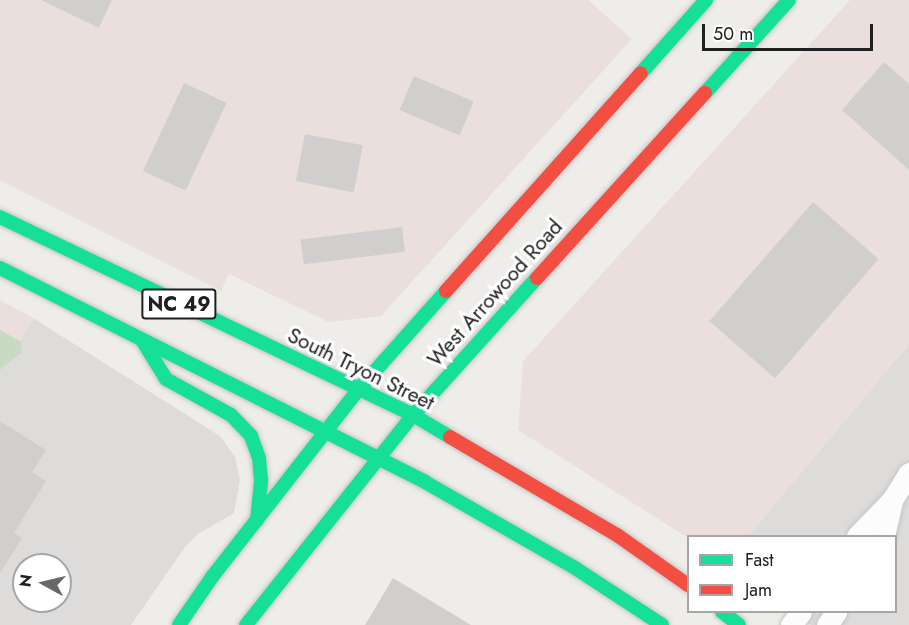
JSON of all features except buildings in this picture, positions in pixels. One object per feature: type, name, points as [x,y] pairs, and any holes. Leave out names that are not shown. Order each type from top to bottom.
[{"type":"main road","name":"West Arrowood Road","points":[[179,625],[212,577],[359,389],[706,0]]},
{"type":"main road","name":"West Arrowood Road","points":[[246,625],[413,415],[789,0]]},
{"type":"main road","name":"South Tryon Street","points":[[0,217],[256,342],[413,415],[617,535],[687,584]]},
{"type":"main road","name":"NC 49","points":[[0,268],[379,459],[574,568],[662,625]]},
{"type":"main road","points":[[142,340],[166,379],[231,415],[251,436],[259,458],[261,482],[257,520]]},
{"type":"main road","points":[[723,613],[739,625]]},
{"type":"street","points":[[859,535],[892,500],[909,473]]},
{"type":"street","points":[[884,535],[892,500]]},
{"type":"street","points":[[791,625],[800,613]]},
{"type":"street","points":[[826,625],[835,613]]},
{"type":"shaded area","points":[[0,0],[588,0],[632,39],[381,316],[328,322],[229,274],[221,291],[0,180]]},
{"type":"shaded area","points":[[850,0],[909,0],[909,344],[749,535],[687,535],[687,537],[518,430],[523,361]]},
{"type":"shaded area","points":[[0,300],[33,318],[20,341],[0,344]]},
{"type":"shaded area","points":[[33,318],[220,436],[235,457],[240,480],[234,513],[198,534],[185,547],[131,625],[0,625],[0,344],[20,341]]},
{"type":"shaded area","points":[[909,344],[909,625],[811,625],[794,613],[897,613],[897,535],[749,535]]},
{"type":"green space","points":[[0,330],[20,341],[22,352],[0,370]]},
{"type":"traffic: fast","points":[[641,73],[706,0]]},
{"type":"traffic: fast","points":[[705,93],[789,0]]},
{"type":"traffic: fast","points":[[0,217],[413,415],[450,437]]},
{"type":"traffic: fast","points":[[0,268],[425,482],[575,568],[662,625]]},
{"type":"traffic: fast","points":[[246,625],[413,415],[537,278]]},
{"type":"traffic: fast","points":[[179,625],[212,577],[359,389],[446,291]]},
{"type":"traffic: fast","points":[[142,340],[166,379],[231,415],[251,436],[259,458],[261,482],[257,520]]},
{"type":"traffic: fast","points":[[723,613],[739,625]]},
{"type":"traffic: jam","points":[[446,291],[641,73]]},
{"type":"traffic: jam","points":[[537,278],[705,93]]},
{"type":"traffic: jam","points":[[450,437],[617,535],[687,584]]}]
